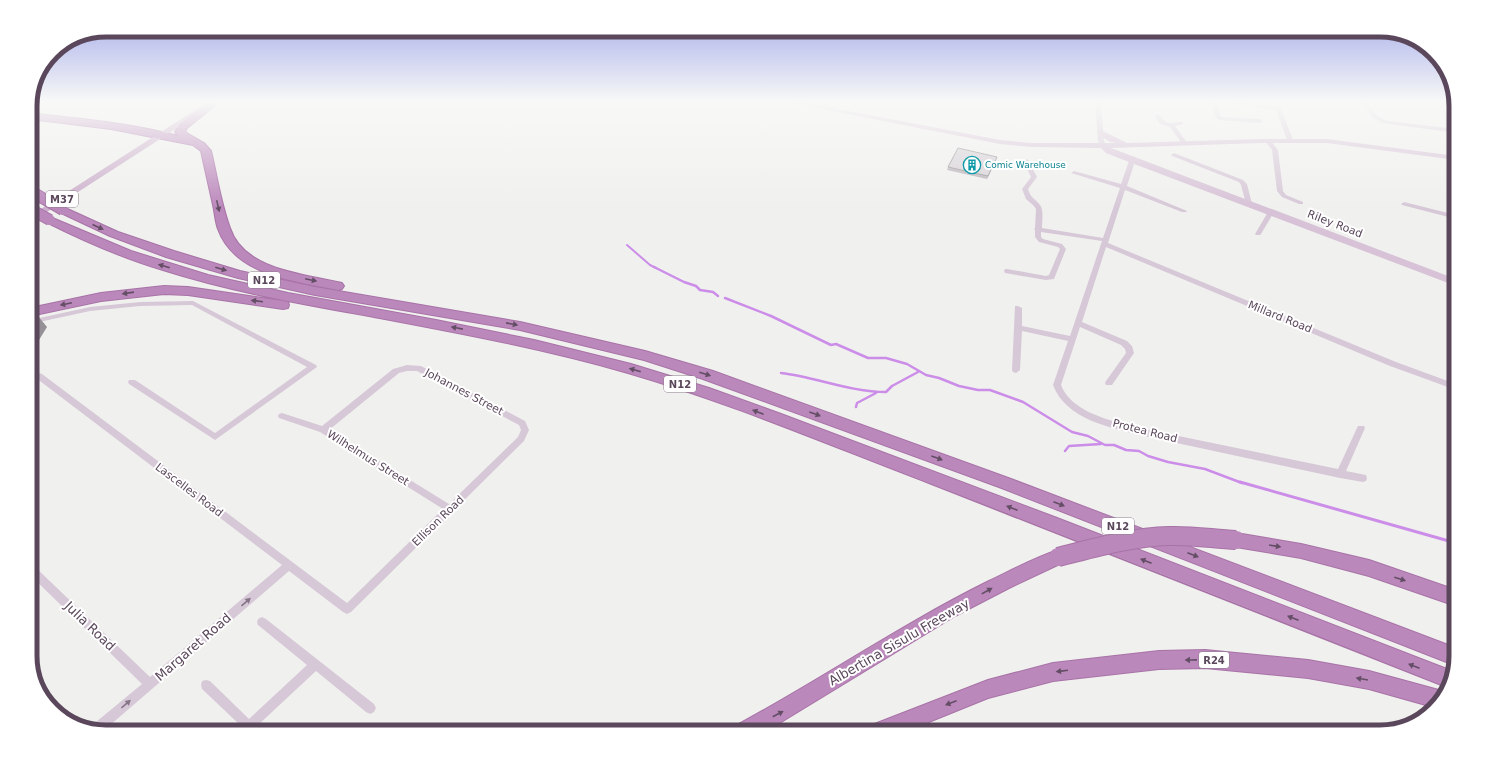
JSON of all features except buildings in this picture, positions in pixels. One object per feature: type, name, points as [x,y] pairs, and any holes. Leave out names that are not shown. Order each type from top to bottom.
[{"type":"highway","points":[[169,137],[204,148]]},
{"type":"highway","points":[[184,137],[197,142],[204,148],[226,233],[236,249],[250,260],[271,270],[297,277],[473,317]]},
{"type":"highway","name":"N12","points":[[37,195],[63,210],[121,237],[170,254],[238,274],[315,291],[473,317],[586,341],[645,356],[708,375],[1012,486],[1449,654]]},
{"type":"highway","name":"N12","points":[[37,214],[71,231],[114,249],[153,263],[217,282],[508,338],[635,370],[697,390],[1000,504],[1445,678]]},
{"type":"highway","points":[[37,311],[101,297],[164,290],[188,291],[434,324]]},
{"type":"highway","name":"Albertina Sisulu Freeway","points":[[758,725],[783,712],[916,630],[1011,578],[1058,557],[1111,544],[1144,539],[1183,536],[1236,540],[1301,551],[1361,566],[1449,596]]},
{"type":"highway","name":"R24","points":[[897,725],[988,689],[1053,672],[1159,660],[1206,659],[1308,669],[1369,680],[1434,698]]},
{"type":"main road","name":"M37","points":[[37,206],[152,137]]},
{"type":"main road","name":"M37","points":[[37,215],[153,137]]},
{"type":"main road","points":[[965,137],[993,142],[1032,145],[1080,146],[1290,140],[1339,142],[1449,157]]},
{"type":"main road","points":[[1106,137],[1116,141],[1132,145]]},
{"type":"main road","points":[[1080,146],[1122,156]]},
{"type":"main road","name":"Riley Road","points":[[1106,146],[1122,156],[1133,159]]},
{"type":"main road","name":"Riley Road","points":[[1106,146],[1133,159],[1449,280]]},
{"type":"street","points":[[1102,137],[1106,146]]},
{"type":"street","points":[[1180,137],[1185,144]]},
{"type":"street","points":[[1264,141],[1276,155],[1280,191],[1284,196],[1301,203]]},
{"type":"street","points":[[1174,155],[1242,181],[1249,204]]},
{"type":"street","name":"Protea Road","points":[[1133,159],[1057,384],[1063,398],[1076,409],[1088,415],[1132,430],[1363,478]]},
{"type":"street","points":[[1007,271],[1046,278],[1054,275],[1062,247],[1039,239],[1037,229],[1039,209],[1025,194],[1025,189],[1034,176],[1026,164],[1026,161]]},
{"type":"street","points":[[1074,173],[1123,187],[1184,211]]},
{"type":"street","points":[[1404,204],[1449,216]]},
{"type":"street","points":[[1258,234],[1271,212]]},
{"type":"street","name":"Millard Road","points":[[1037,229],[1105,242],[1393,364],[1449,384]]},
{"type":"street","points":[[37,320],[90,309],[140,304],[193,303],[313,367],[215,437],[132,382]]},
{"type":"street","points":[[1016,370],[1018,308]]},
{"type":"street","points":[[37,325],[114,311]]},
{"type":"street","points":[[1078,323],[1124,343],[1129,348],[1130,354],[1109,383]]},
{"type":"street","points":[[1018,328],[1072,340]]},
{"type":"street","name":"Johannes Street","points":[[323,430],[396,371],[412,367],[418,368],[522,423],[525,430]]},
{"type":"street","name":"Lascelles Road","points":[[37,375],[347,609]]},
{"type":"street","name":"Wilhelmus Street","points":[[282,416],[323,430],[450,509]]},
{"type":"street","points":[[1340,474],[1361,428]]},
{"type":"street","name":"Ellison Road","points":[[347,609],[521,439],[525,430]]},
{"type":"street","name":"Margaret Road","points":[[105,725],[150,684],[289,565]]},
{"type":"street","name":"Julia Road","points":[[37,575],[150,684]]},
{"type":"street","points":[[262,622],[370,708]]},
{"type":"street","points":[[254,725],[315,665]]},
{"type":"street","points":[[206,685],[244,725]]},
{"type":"waterway","points":[[627,245],[650,265],[684,282],[696,286],[700,290],[713,292],[718,296]]},
{"type":"waterway","points":[[725,298],[771,316],[831,345],[836,344],[868,358],[886,358],[907,364],[926,375],[939,378],[959,386],[978,390],[990,390],[1023,402],[1072,432],[1088,436],[1105,445],[1114,445],[1126,450],[1139,451],[1148,456],[1168,462],[1205,469],[1242,483]]},
{"type":"waterway","points":[[781,373],[859,390],[886,392],[892,386],[918,372]]},
{"type":"waterway","points":[[856,407],[857,403],[876,393]]},
{"type":"waterway","points":[[1065,451],[1069,446],[1101,444]]},
{"type":"waterway","points":[[1240,482],[1449,541]]},
{"type":"place","name":"Comic Warehouse","points":[[972,165]]}]
